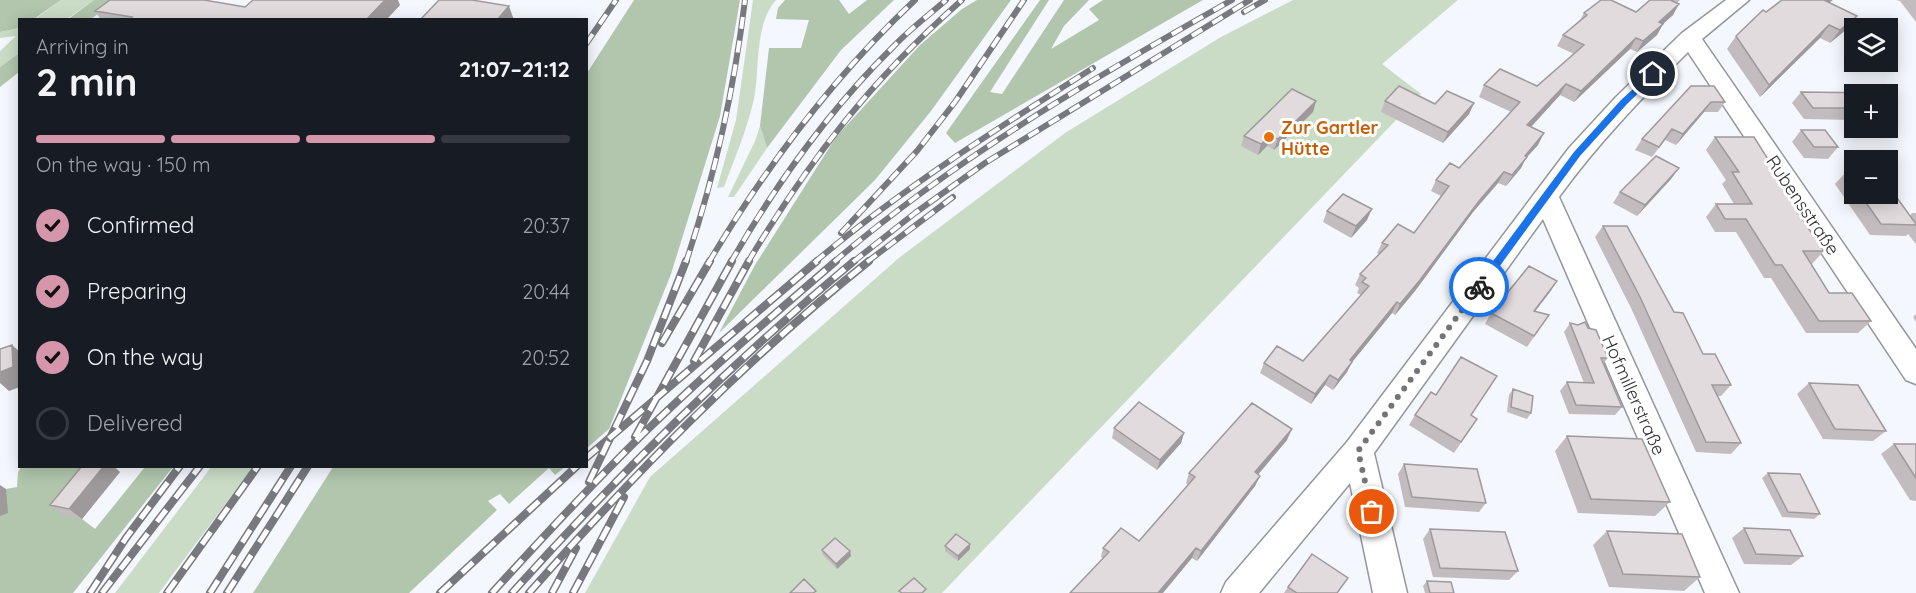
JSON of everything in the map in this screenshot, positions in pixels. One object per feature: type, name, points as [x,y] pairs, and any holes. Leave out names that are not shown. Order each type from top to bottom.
[{"type":"street","points":[[1238,593],[1358,451],[1577,154],[1624,102],[1690,38],[1739,0]]},
{"type":"street","name":"Rubensstraße","points":[[1690,38],[1916,372]]},
{"type":"street","name":"Hofmillerstraße","points":[[1546,197],[1722,593]]},
{"type":"street","points":[[1358,451],[1390,593]]},
{"type":"green space","points":[[0,0],[61,0],[35,18],[18,18],[18,28],[0,32]]},
{"type":"green space","points":[[61,0],[94,0],[68,18],[37,18]]},
{"type":"green space","points":[[94,0],[117,0],[92,18],[70,18]]},
{"type":"green space","points":[[634,0],[740,0],[720,116],[671,274],[609,429],[588,447],[588,71]]},
{"type":"green space","points":[[753,0],[776,0],[769,10],[761,34],[756,87],[748,121],[724,187],[717,188],[736,120]]},
{"type":"green space","points":[[785,0],[839,0],[849,14],[867,0],[894,0],[841,50],[767,148],[760,126],[769,48],[801,48],[809,20],[776,19],[778,8]]},
{"type":"green space","points":[[977,0],[1011,0],[931,111],[875,180],[719,333],[755,265],[836,137],[920,45],[962,9]]},
{"type":"green space","points":[[1040,0],[1049,0],[990,92],[1002,94],[1064,0],[1089,0],[1064,26],[1051,49],[1099,20],[1089,9],[1103,0],[1203,0],[955,143],[946,133]]},
{"type":"green space","points":[[1293,0],[1458,0],[1382,64],[1421,94],[942,593],[585,593],[650,477],[900,257],[1065,133],[1221,37]]},
{"type":"green space","points":[[18,28],[18,54],[0,67],[0,51],[16,36],[0,38],[0,32]]},
{"type":"green space","points":[[18,54],[18,73],[0,87],[0,67]]},
{"type":"green space","points":[[760,126],[767,148],[734,197],[728,197],[755,141]]},
{"type":"green space","points":[[20,468],[102,468],[82,519],[95,529],[144,468],[172,468],[73,593],[0,593],[0,516],[6,489],[17,487]]},
{"type":"green space","points":[[210,468],[252,468],[159,593],[115,593]]},
{"type":"green space","points":[[332,468],[549,468],[509,504],[500,494],[488,501],[497,510],[409,593],[253,593]]},
{"type":"green space","points":[[549,468],[564,468],[555,475]]},
{"type":"building","points":[[110,0],[204,0],[245,7],[253,0],[385,0],[368,18],[131,18],[95,11]]},
{"type":"building","points":[[439,0],[472,0],[509,6],[499,18],[422,18]]},
{"type":"building","points":[[1601,0],[1611,0],[1636,12],[1650,0],[1673,0],[1679,4],[1659,22],[1663,24],[1643,41],[1636,38],[1581,91],[1566,84],[1527,125],[1544,133],[1525,156],[1527,157],[1512,175],[1504,172],[1479,201],[1420,280],[1400,304],[1397,302],[1350,360],[1352,362],[1338,380],[1330,375],[1315,394],[1264,363],[1277,346],[1303,361],[1369,286],[1362,282],[1366,278],[1360,274],[1388,245],[1382,243],[1398,224],[1414,233],[1449,186],[1436,180],[1450,163],[1459,168],[1520,102],[1484,85],[1500,69],[1537,86],[1584,45],[1563,35],[1587,15],[1584,13]]},
{"type":"building","points":[[1782,0],[1824,0],[1857,16],[1844,18],[1844,27],[1840,30],[1829,25],[1769,85],[1736,36],[1763,10],[1766,12]]},
{"type":"building","points":[[1399,86],[1435,104],[1447,91],[1474,103],[1448,132],[1385,101]]},
{"type":"building","points":[[1691,86],[1714,86],[1725,102],[1711,102],[1683,134],[1672,129],[1659,147],[1642,139]]},
{"type":"building","points":[[1292,89],[1316,101],[1278,139],[1270,136],[1261,144],[1244,136]]},
{"type":"building","points":[[1801,92],[1844,93],[1844,108],[1813,108]]},
{"type":"building","points":[[1801,130],[1825,130],[1838,147],[1814,147]]},
{"type":"building","points":[[1715,137],[1754,137],[1802,213],[1798,213],[1824,251],[1803,251],[1829,293],[1852,293],[1871,321],[1819,321],[1782,265],[1775,265],[1746,219],[1725,219],[1716,204],[1752,204],[1732,172],[1739,172]]},
{"type":"building","points":[[1656,156],[1679,168],[1645,205],[1620,192]]},
{"type":"building","points":[[1343,194],[1372,209],[1356,226],[1327,211]]},
{"type":"building","points":[[1898,199],[1916,225],[1881,224],[1867,204],[1898,204]]},
{"type":"building","points":[[1603,226],[1627,226],[1674,312],[1683,313],[1703,354],[1715,354],[1731,385],[1712,385],[1741,443],[1706,442],[1640,297]]},
{"type":"building","points":[[1529,266],[1557,281],[1534,311],[1549,315],[1534,336],[1491,313]]},
{"type":"building","points":[[1585,322],[1588,328],[1596,330],[1608,358],[1601,358],[1622,407],[1576,405],[1567,382],[1594,383],[1570,323],[1578,325]]},
{"type":"building","points":[[12,345],[13,367],[0,372],[0,349]]},
{"type":"building","points":[[1461,357],[1497,376],[1471,415],[1477,419],[1461,442],[1415,415],[1431,392],[1436,395]]},
{"type":"building","points":[[1809,383],[1858,385],[1886,431],[1835,429]]},
{"type":"building","points":[[1513,389],[1533,396],[1531,413],[1511,407]]},
{"type":"building","points":[[1139,402],[1184,433],[1160,460],[1114,428]]},
{"type":"building","points":[[1252,403],[1292,429],[1255,472],[1260,476],[1201,551],[1196,548],[1158,593],[1070,593],[1109,552],[1103,548],[1121,528],[1139,541],[1195,477],[1189,473]]},
{"type":"building","points":[[1567,436],[1642,439],[1670,502],[1591,499]]},
{"type":"building","points":[[1894,444],[1916,444],[1916,478]]},
{"type":"building","points":[[1404,464],[1477,469],[1486,503],[1412,497]]},
{"type":"building","points":[[80,468],[102,468],[69,509],[50,505]]},
{"type":"building","points":[[1768,473],[1800,474],[1820,514],[1788,512]]},
{"type":"building","points":[[1744,528],[1790,530],[1803,556],[1756,554]]},
{"type":"building","points":[[1430,529],[1505,532],[1518,571],[1440,568]]},
{"type":"building","points":[[1607,531],[1682,534],[1700,577],[1623,574]]},
{"type":"building","points":[[956,534],[970,544],[958,556],[945,546]]},
{"type":"building","points":[[835,538],[850,551],[836,564],[822,550]]},
{"type":"building","points":[[1312,554],[1348,578],[1337,593],[1297,593],[1288,587]]},
{"type":"building","points":[[914,578],[926,589],[922,593],[899,591]]},
{"type":"building","points":[[804,579],[816,591],[790,593]]},
{"type":"building","points":[[1427,581],[1451,582],[1454,593],[1430,593]]},
{"type":"railway","points":[[588,41],[616,0]]},
{"type":"railway","points":[[686,262],[706,197],[722,132],[745,0]]},
{"type":"railway","points":[[709,262],[754,191],[803,124],[856,60],[915,0]]},
{"type":"railway","points":[[731,262],[766,204],[826,121],[870,70],[946,0]]},
{"type":"railway","points":[[748,262],[771,224],[844,122],[899,60],[962,0]]},
{"type":"railway","points":[[841,233],[917,151],[955,102],[1024,0]]},
{"type":"railway","points":[[834,262],[928,188],[1027,121],[1232,0]]},
{"type":"railway","points":[[853,262],[915,213],[985,163],[1250,0]]},
{"type":"railway","points":[[1244,12],[1265,0]]},
{"type":"railway","points":[[815,262],[916,184],[1093,68]]},
{"type":"railway","points":[[867,262],[953,197]]},
{"type":"railway","points":[[611,437],[647,361],[686,261]]},
{"type":"railway","points":[[662,343],[710,261]]},
{"type":"railway","points":[[657,398],[732,261]]},
{"type":"railway","points":[[694,361],[749,261]]},
{"type":"railway","points":[[657,398],[817,261]]},
{"type":"railway","points":[[492,593],[646,431],[764,323],[836,261]]},
{"type":"railway","points":[[512,593],[593,505],[720,379],[854,261]]},
{"type":"railway","points":[[529,593],[692,419],[778,338],[869,261]]},
{"type":"railway","points":[[611,437],[657,398]]},
{"type":"railway","points":[[635,437],[657,398]]},
{"type":"railway","points":[[588,456],[611,437]]},
{"type":"railway","points":[[589,482],[611,437]]},
{"type":"railway","points":[[90,593],[126,538],[178,468]]},
{"type":"railway","points":[[102,593],[198,468]]},
{"type":"railway","points":[[167,593],[257,468]]},
{"type":"railway","points":[[210,593],[290,468]]},
{"type":"railway","points":[[227,593],[307,468]]},
{"type":"railway","points":[[440,593],[575,468]]},
{"type":"railway","points":[[573,593],[624,497]]},
{"type":"railway","points":[[552,593],[576,548]]},
{"type":"way so far","points":[[1372,512],[1358,451],[1479,287]]},
{"type":"place","name":"Zur Gartler Hütte","points":[[1269,137]]},
{"type":"route","points":[[1479,287],[1577,154],[1653,74]]}]
